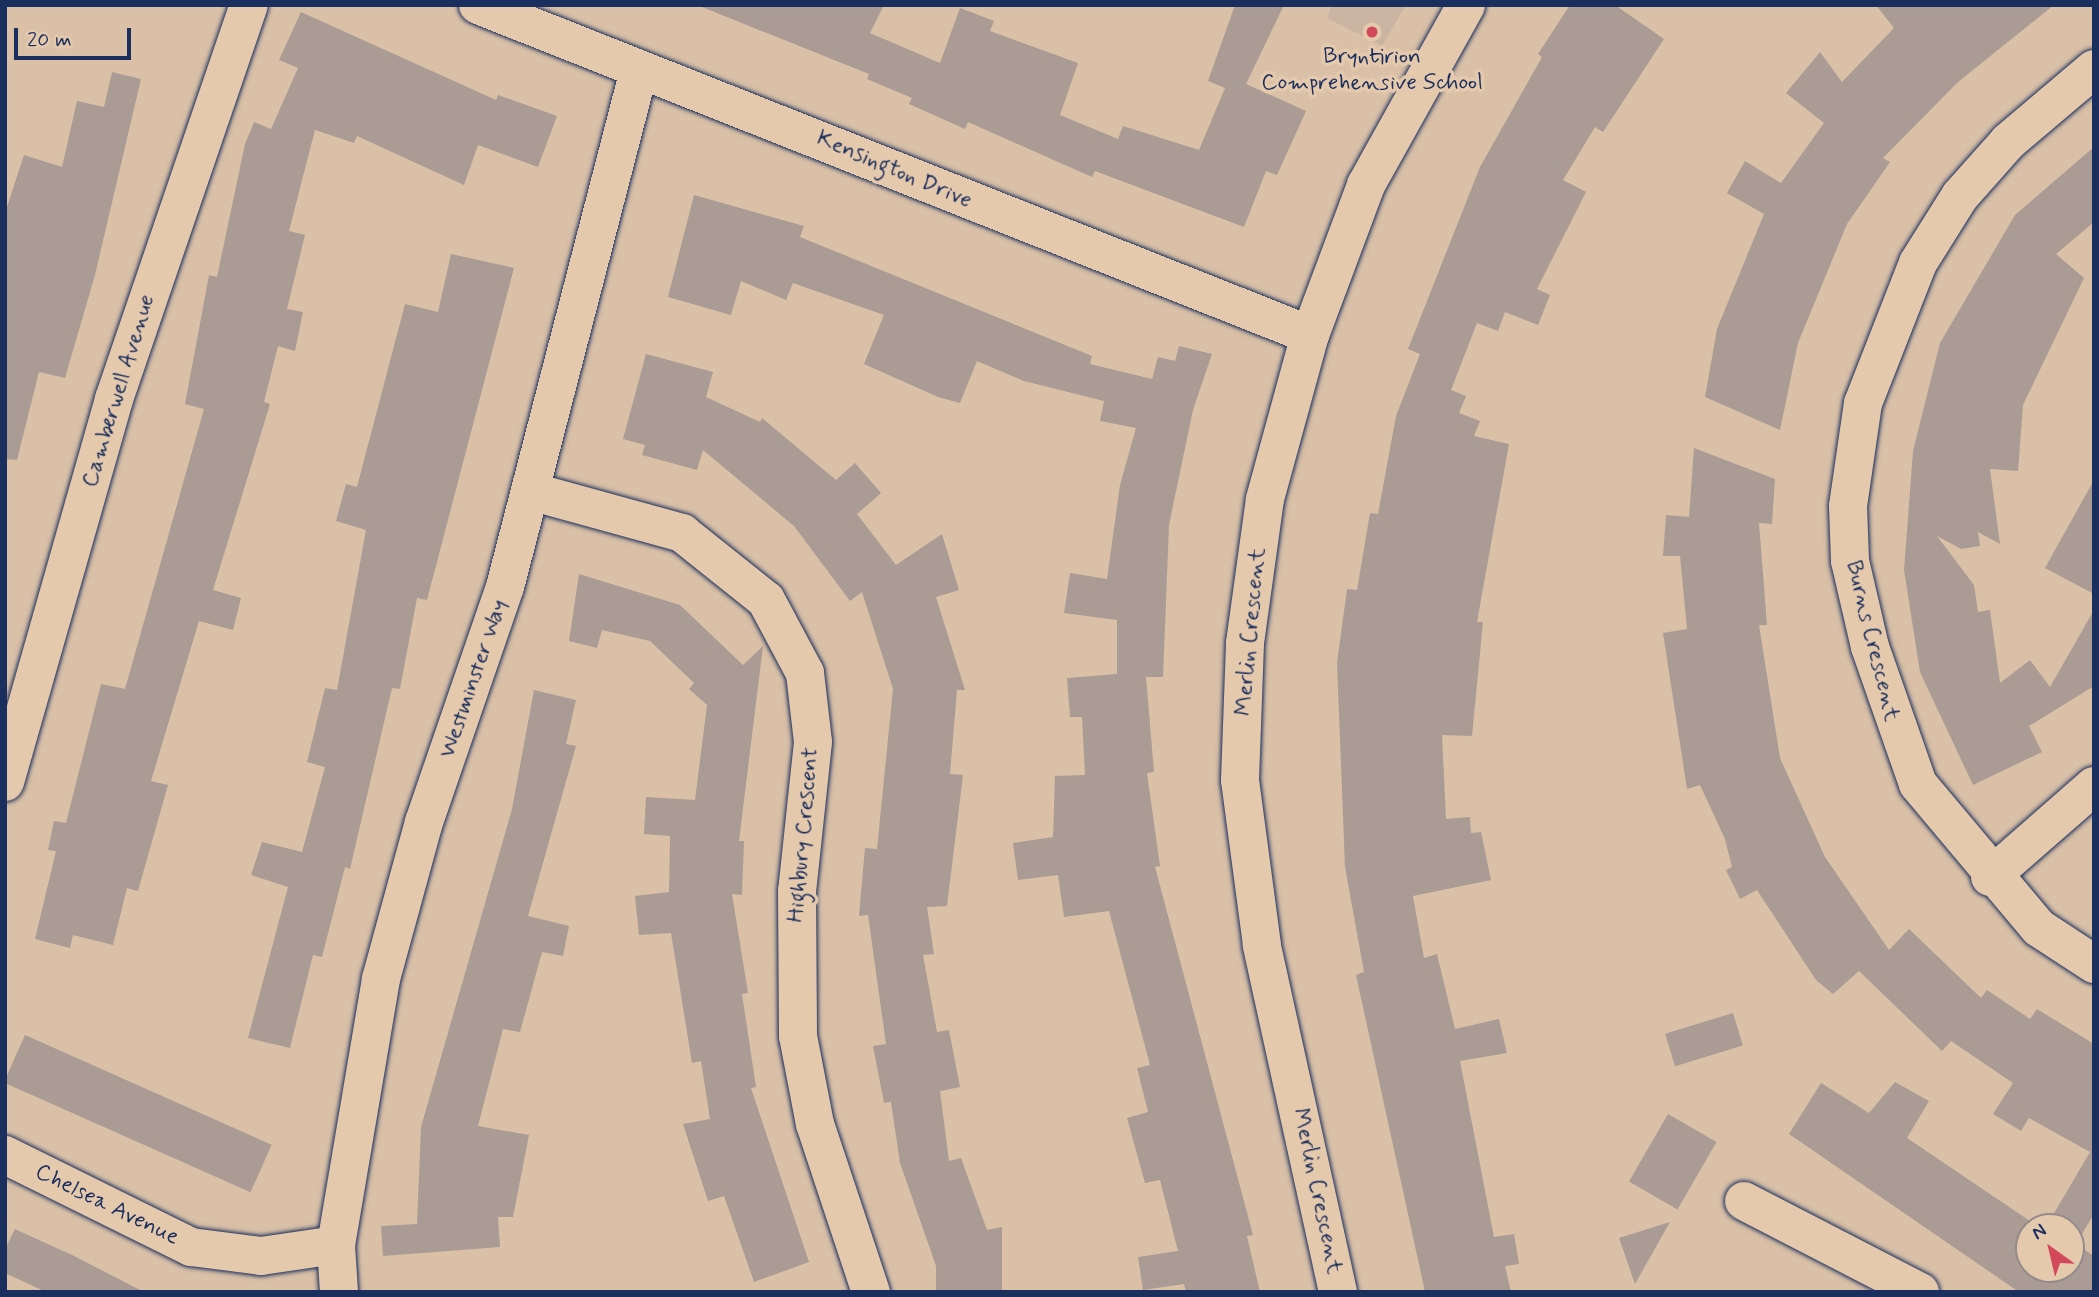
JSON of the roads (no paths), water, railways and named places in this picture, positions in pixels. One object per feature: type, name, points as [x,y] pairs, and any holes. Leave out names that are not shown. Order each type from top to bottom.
[{"type":"street","name":"Camberwell Avenue","points":[[5,782],[114,399],[248,5]]},
{"type":"street","name":"Kensington Drive","points":[[478,5],[1310,335]]},
{"type":"street","name":"Merlin Crescent","points":[[1338,1292],[1262,945],[1240,780],[1245,643],[1265,499],[1310,335],[1366,185],[1466,5]]},
{"type":"street","name":"Burns Crescent","points":[[2094,69],[2008,142],[1960,196],[1918,262],[1863,403],[1848,506],[1850,561],[1894,725],[1918,785],[1990,877],[2039,928],[2094,964]]},
{"type":"street","name":"Westminster Way","points":[[339,1292],[336,1245],[381,979],[530,491],[639,70]]},
{"type":"street","name":"Highbury Crescent","points":[[530,491],[682,533],[766,600],[805,673],[813,742],[797,891],[798,1036],[815,1124],[872,1292]]},
{"type":"street","points":[[1990,877],[2094,786]]},
{"type":"street","name":"Chelsea Avenue","points":[[5,1155],[191,1247],[261,1256],[336,1245]]},
{"type":"street","points":[[1744,1201],[1920,1292]]},
{"type":"place","name":"Bryntirion Comprehensive School","points":[[1372,32]]}]
